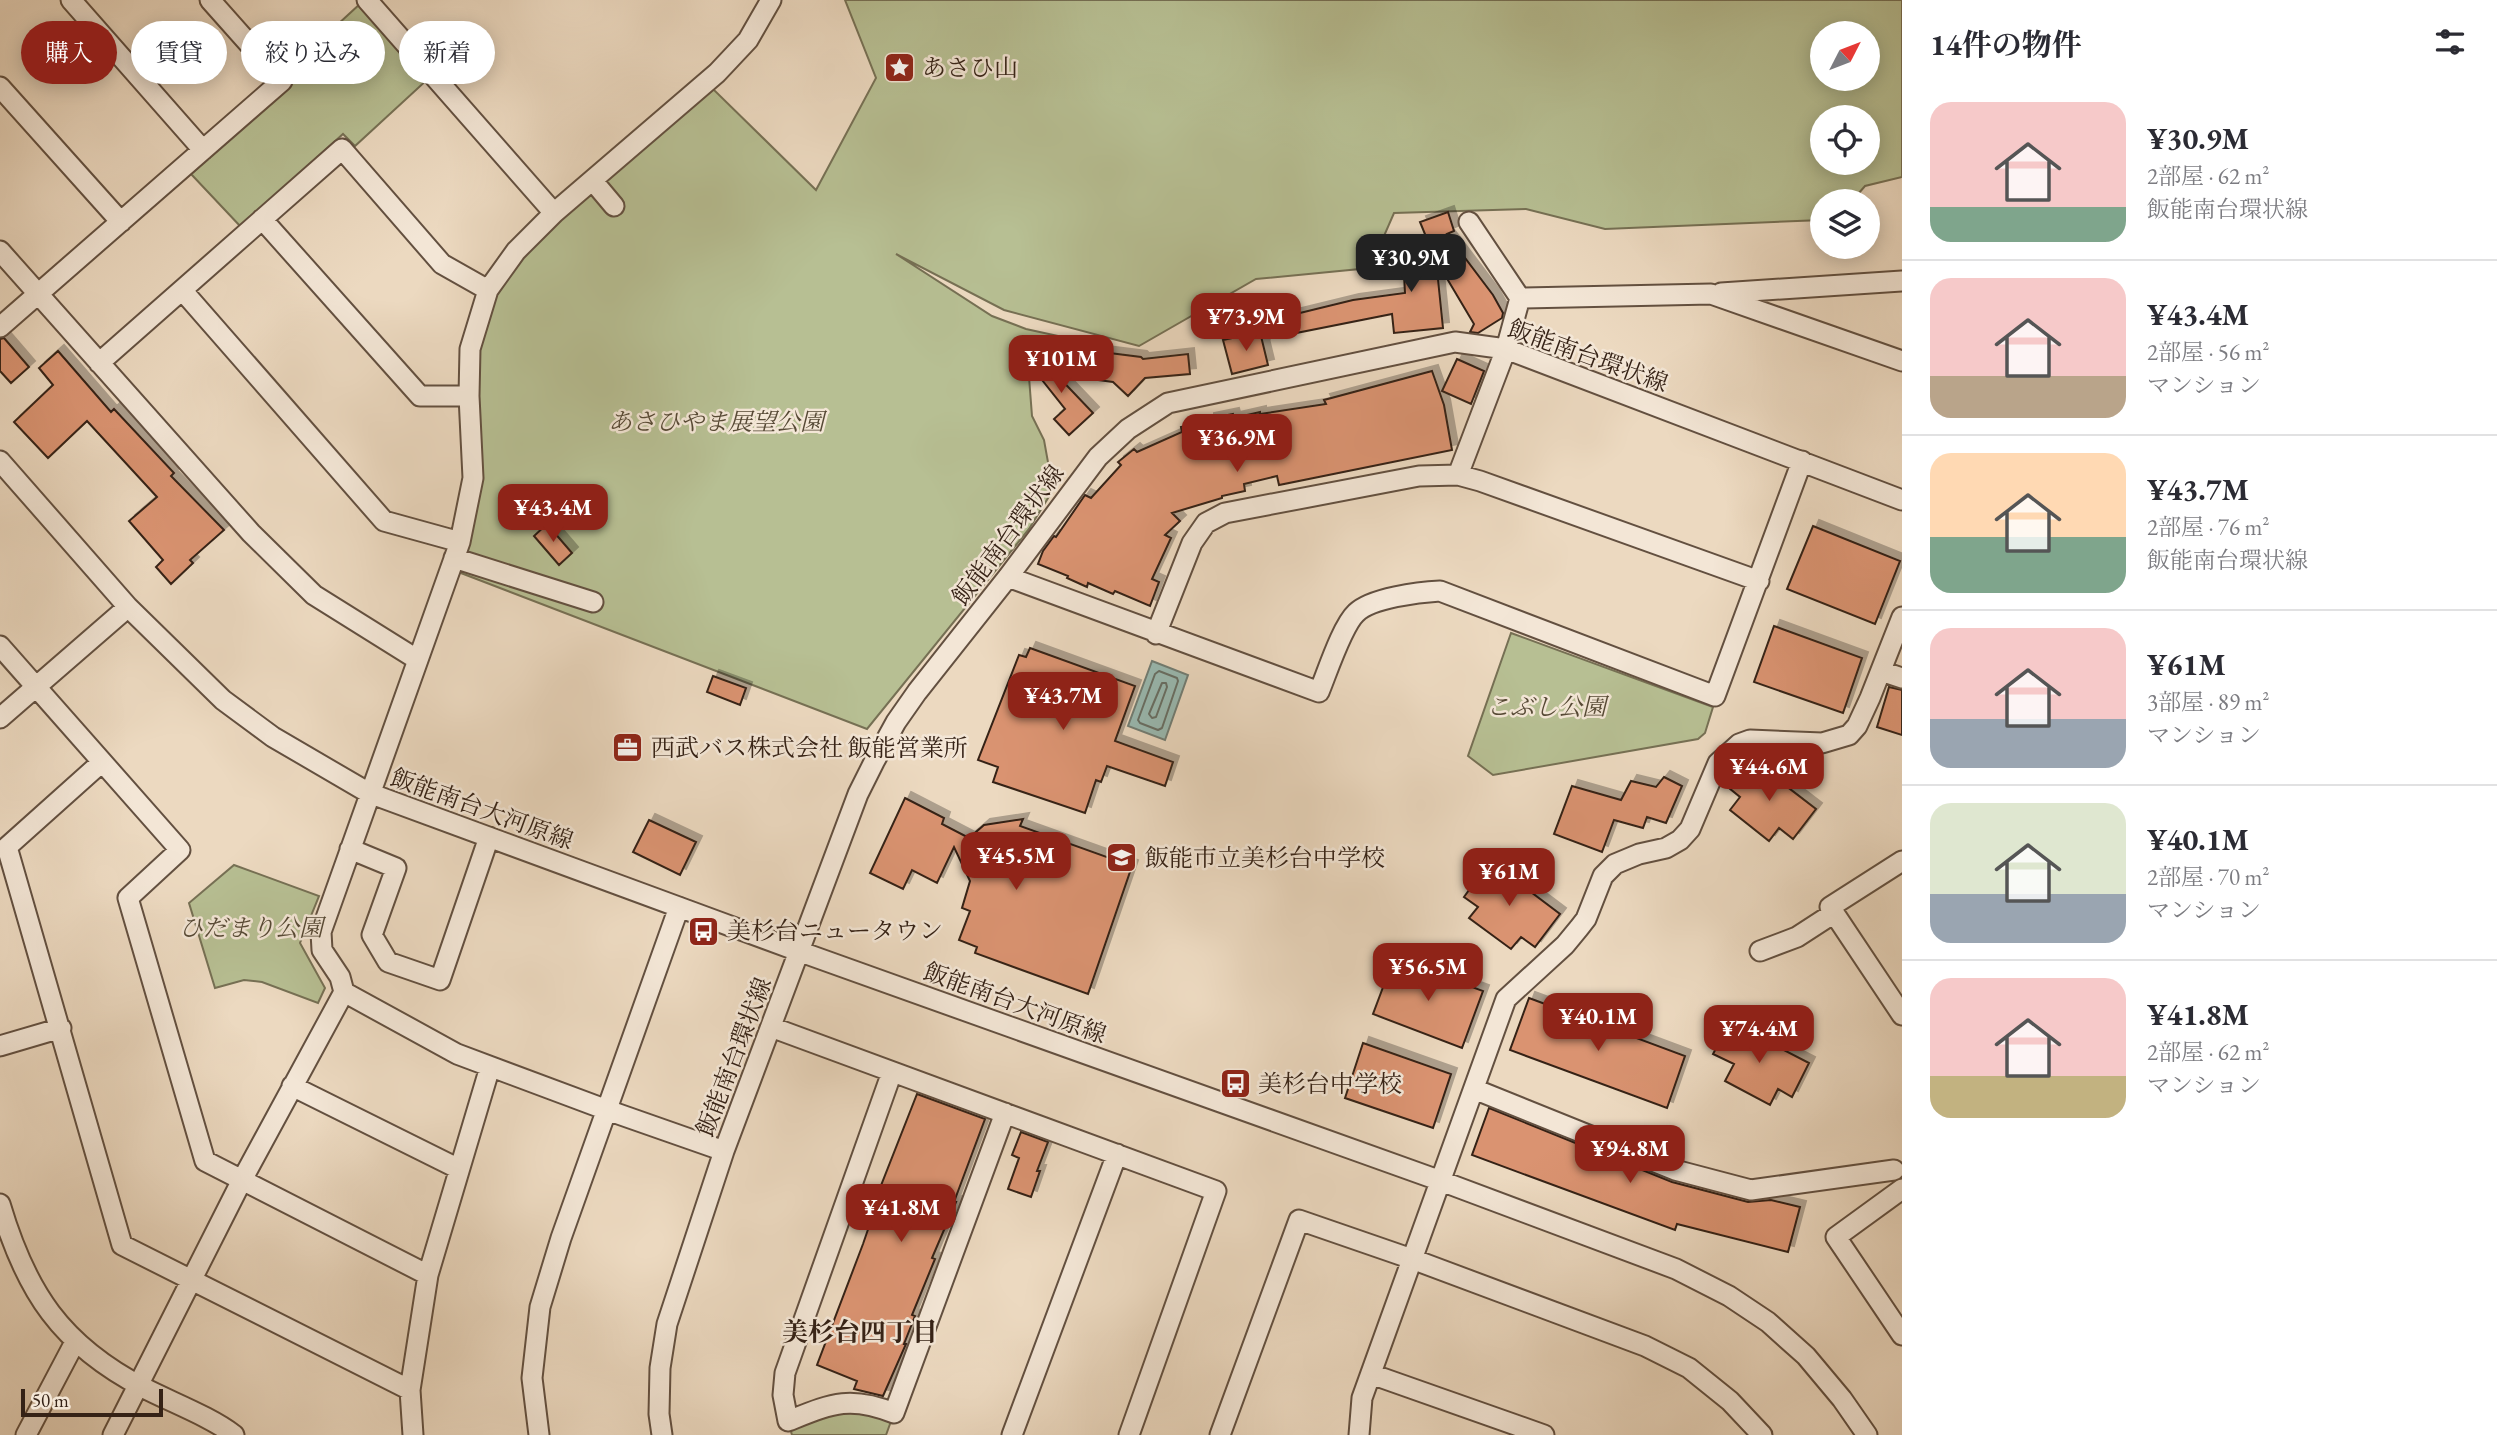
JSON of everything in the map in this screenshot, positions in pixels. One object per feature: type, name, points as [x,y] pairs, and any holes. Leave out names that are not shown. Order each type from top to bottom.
[{"type":"street","points":[[71,0],[203,150]]},
{"type":"street","points":[[0,327],[282,81],[210,0]]},
{"type":"street","points":[[368,0],[555,213]]},
{"type":"street","points":[[113,1435],[242,1180],[344,992],[340,976],[320,942],[321,932],[457,550],[473,478],[470,349],[488,290],[516,251],[555,213],[717,73],[748,40],[771,0]]},
{"type":"street","points":[[0,87],[121,222]]},
{"type":"street","points":[[99,363],[342,149],[442,264],[488,290]]},
{"type":"street","points":[[593,181],[614,206]]},
{"type":"street","points":[[262,219],[420,396],[469,396]]},
{"type":"street","points":[[1458,475],[1506,349],[1520,298],[1469,222]]},
{"type":"street","points":[[0,251],[251,533],[314,595],[418,660]]},
{"type":"street","points":[[1520,298],[1711,294],[1902,281]]},
{"type":"street","points":[[182,290],[384,521],[593,602]]},
{"type":"street","points":[[1711,294],[1902,361]]},
{"type":"street","name":"飯能南台環状線","points":[[662,1435],[659,1414],[660,1368],[667,1324],[724,1152],[858,794],[896,722],[917,692],[1098,457],[1128,429],[1168,403],[1455,342],[1506,349],[1902,500]]},
{"type":"street","name":"飯能南台大河原線","points":[[0,461],[128,607],[223,701],[273,737],[369,793],[801,952],[1441,1181],[1676,1269],[1729,1296],[1768,1322],[1806,1356],[1842,1399],[1867,1435]]},
{"type":"street","points":[[1008,577],[1318,692],[1354,614],[1366,605],[1426,592],[1440,592],[1715,696],[1802,461]]},
{"type":"street","points":[[1156,634],[1192,543],[1206,523],[1225,513],[1419,476],[1458,475],[1480,481],[1759,581]]},
{"type":"street","points":[[0,718],[128,607]]},
{"type":"street","points":[[1359,1435],[1362,1398],[1506,999],[1565,945],[1586,919],[1603,876],[1615,864],[1639,854],[1666,848],[1680,840],[1690,829],[1718,762],[1739,744],[1750,740],[1822,743],[1849,735],[1857,726],[1902,617]]},
{"type":"street","points":[[0,646],[180,850],[128,898],[205,1161],[428,1275]]},
{"type":"street","points":[[1881,671],[1902,678]]},
{"type":"street","points":[[102,762],[7,847],[122,1245],[410,1390]]},
{"type":"street","points":[[350,849],[397,868],[372,935],[388,962],[440,979],[489,837]]},
{"type":"street","points":[[1902,860],[1830,907],[1902,1014]]},
{"type":"street","points":[[539,1435],[531,1378],[540,1307],[561,1238],[679,907]]},
{"type":"street","points":[[1760,951],[1797,937],[1834,913]]},
{"type":"street","points":[[344,992],[457,1054],[724,1152]]},
{"type":"street","points":[[771,1027],[1216,1191],[1129,1435]]},
{"type":"street","points":[[0,1046],[61,1028]]},
{"type":"street","points":[[413,1435],[410,1390],[428,1275],[490,1067]]},
{"type":"street","points":[[892,1072],[785,1373],[783,1395],[788,1421],[853,1401],[894,1413],[1005,1113]]},
{"type":"street","points":[[292,1086],[459,1169]]},
{"type":"street","points":[[1474,1088],[1675,1170],[1751,1190],[1898,1180]]},
{"type":"street","points":[[1012,1435],[1117,1154]]},
{"type":"street","points":[[1898,1180],[1836,1237],[1900,1328]]},
{"type":"street","points":[[1,1210],[19,1260],[43,1305],[75,1342],[138,1385],[234,1435]]},
{"type":"street","points":[[1220,1435],[1299,1220],[1645,1346],[1689,1368],[1730,1401],[1762,1435]]},
{"type":"street","points":[[26,1435],[75,1342]]},
{"type":"street","points":[[1371,1374],[1544,1435]]},
{"type":"green space","name":"あさひやま展望公園","points":[[845,0],[1902,0],[1902,177],[1865,186],[1862,189],[1810,189],[1810,220],[1605,229],[1526,209],[1394,213],[1370,268],[1256,279],[1139,346],[1004,310],[896,254],[992,316],[1026,329],[1072,339],[1029,377],[1032,416],[1044,440],[1053,490],[1029,529],[867,729],[461,573],[476,503],[477,357],[493,301],[520,259],[546,231],[710,86],[816,190],[876,78]]},
{"type":"green space","points":[[361,3],[377,21],[341,21]]},
{"type":"green space","points":[[385,29],[399,45],[399,84],[422,84],[355,146],[343,134],[241,227],[191,174],[290,84],[385,84]]},
{"type":"green space","name":"こぶし公園","points":[[1511,633],[1713,707],[1705,733],[1698,739],[1493,775],[1468,756]]},
{"type":"green space","name":"ひだまり公園","points":[[234,865],[319,896],[300,943],[325,988],[318,1003],[262,982],[244,980],[215,988],[189,903]]},
{"type":"green space","points":[[820,1409],[894,1413],[886,1435],[792,1435],[788,1421]]},
{"type":"water","points":[[1152,661],[1188,675],[1165,740],[1128,726]]},
{"type":"building","points":[[1448,212],[1454,231],[1447,234],[1493,295],[1503,313],[1502,318],[1478,333],[1470,332],[1474,324],[1436,260],[1443,328],[1394,333],[1392,314],[1271,338],[1267,321],[1353,300],[1405,293],[1403,257],[1434,256],[1420,222]]},
{"type":"building","points":[[1260,332],[1268,365],[1232,374],[1223,340]]},
{"type":"building","points":[[4,338],[29,367],[11,383],[0,371],[0,339]]},
{"type":"building","points":[[1032,349],[1093,413],[1069,435],[1054,419],[1065,409],[1023,356]]},
{"type":"building","points":[[1078,349],[1143,359],[1188,354],[1190,374],[1145,378],[1128,396],[1113,382],[1075,377]]},
{"type":"building","points":[[58,351],[111,412],[114,409],[174,473],[171,476],[224,530],[190,560],[193,563],[171,584],[156,567],[163,560],[129,521],[157,497],[87,421],[48,458],[14,422],[53,385],[39,368]]},
{"type":"building","points":[[1457,359],[1484,371],[1471,404],[1442,391]]},
{"type":"building","points":[[1432,371],[1444,405],[1452,450],[1279,485],[1277,476],[1244,484],[1245,491],[1172,513],[1180,521],[1165,535],[1171,538],[1152,579],[1159,582],[1150,606],[1115,591],[1113,594],[1088,583],[1087,587],[1038,564],[1043,551],[1085,495],[1091,498],[1121,465],[1118,462],[1134,449],[1137,452],[1182,432],[1181,427],[1208,419],[1233,414],[1234,418],[1326,404],[1324,400]]},
{"type":"building","points":[[547,524],[572,553],[559,565],[534,536]]},
{"type":"building","points":[[1813,526],[1900,561],[1875,624],[1787,589]]},
{"type":"building","points":[[1774,626],[1862,658],[1843,713],[1754,682]]},
{"type":"building","points":[[1030,648],[1135,686],[1115,741],[1173,762],[1165,786],[1107,766],[1101,782],[1096,780],[1085,813],[993,782],[998,767],[978,760],[1019,655],[1026,657]]},
{"type":"building","points":[[713,676],[746,688],[740,705],[707,692]]},
{"type":"building","points":[[1889,687],[1902,690],[1902,735],[1877,727]]},
{"type":"building","points":[[1751,759],[1816,809],[1793,839],[1779,828],[1769,841],[1730,810],[1740,797],[1729,788]]},
{"type":"building","points":[[1664,777],[1682,786],[1666,823],[1647,817],[1643,828],[1614,820],[1602,852],[1554,834],[1572,786],[1621,800],[1631,781],[1656,787]]},
{"type":"building","points":[[905,798],[944,818],[942,824],[969,838],[984,825],[1023,819],[1020,826],[1132,866],[1088,994],[975,953],[977,947],[959,940],[970,911],[962,908],[970,881],[954,847],[937,883],[912,870],[903,889],[870,873]]},
{"type":"building","points":[[649,820],[696,842],[680,875],[633,852]]},
{"type":"building","points":[[1490,861],[1560,914],[1535,947],[1521,937],[1511,949],[1469,918],[1478,907],[1464,897]]},
{"type":"building","points":[[1394,958],[1483,991],[1462,1048],[1373,1014]]},
{"type":"building","points":[[1529,998],[1685,1056],[1667,1108],[1510,1050]]},
{"type":"building","points":[[1730,1022],[1809,1063],[1792,1097],[1778,1089],[1770,1105],[1725,1081],[1734,1064],[1713,1054]]},
{"type":"building","points":[[1363,1043],[1451,1074],[1433,1128],[1345,1098]]},
{"type":"building","points":[[917,1094],[985,1119],[956,1202],[932,1258],[935,1259],[912,1315],[915,1316],[906,1344],[883,1396],[854,1389],[857,1381],[817,1365],[863,1244],[874,1212],[871,1211]]},
{"type":"building","points":[[1489,1108],[1672,1182],[1748,1202],[1771,1200],[1800,1207],[1788,1252],[1677,1224],[1675,1230],[1472,1155]]},
{"type":"building","points":[[1021,1132],[1048,1142],[1031,1197],[1008,1189],[1019,1158],[1012,1155]]},
{"type":"place","name":"あさひ山","points":[[899,68]]},
{"type":"place","name":"西武バス株式会社 飯能営業所","points":[[628,748]]},
{"type":"place","name":"飯能市立美杉台中学校","points":[[1122,858]]},
{"type":"place","name":"美杉台ニュータウン","points":[[704,931]]},
{"type":"place","name":"美杉台中学校","points":[[1235,1084]]},
{"type":"district","name":"美杉台四丁目","points":[[860,1332]]}]
